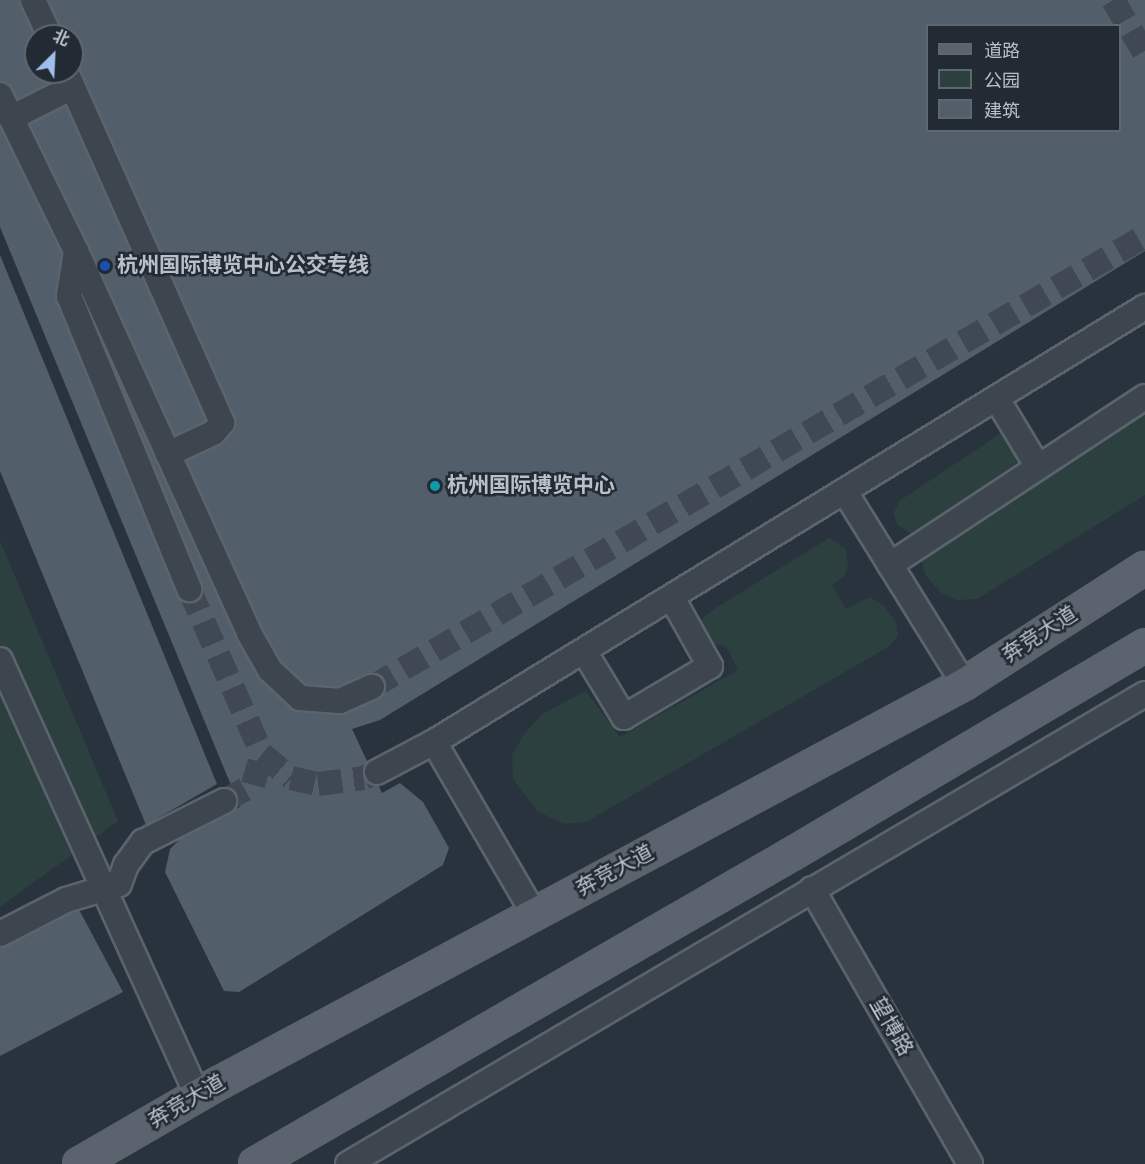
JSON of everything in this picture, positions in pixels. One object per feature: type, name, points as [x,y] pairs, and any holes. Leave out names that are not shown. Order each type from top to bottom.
[{"type":"main road","name":"奔竞大道","points":[[79,1164],[198,1096],[964,684],[1145,568]]},
{"type":"main road","points":[[255,1164],[782,860],[1145,645]]},
{"type":"street","points":[[33,0],[44,24]]},
{"type":"street","points":[[11,118],[62,84]]},
{"type":"street","points":[[72,84],[222,423],[213,433],[168,454]]},
{"type":"street","points":[[0,95],[76,251],[249,633],[270,670],[300,698],[340,701],[372,687]]},
{"type":"street","points":[[76,251],[69,296],[189,589]]},
{"type":"street","points":[[377,772],[434,742],[585,651],[1145,308]]},
{"type":"street","points":[[890,565],[1145,398]]},
{"type":"street","points":[[997,399],[1038,467]]},
{"type":"street","points":[[845,492],[964,684]]},
{"type":"street","points":[[585,651],[624,717],[710,666],[672,598]]},
{"type":"street","points":[[0,660],[198,1096]]},
{"type":"street","points":[[348,1164],[1145,694]]},
{"type":"street","points":[[434,742],[534,914]]},
{"type":"street","points":[[0,934],[66,900],[119,884],[126,865],[143,842],[224,801]]},
{"type":"street","name":"望博路","points":[[812,889],[970,1164]]},
{"type":"green space","points":[[1145,413],[1145,495],[977,599],[958,600],[940,592],[926,576],[922,562],[931,550]]},
{"type":"green space","points":[[1003,432],[1019,462],[910,534],[897,524],[894,513],[899,501]]},
{"type":"green space","points":[[829,538],[846,549],[848,567],[844,576],[832,585],[846,609],[870,597],[884,606],[896,622],[898,636],[888,647],[586,822],[564,824],[537,811],[513,779],[512,755],[523,736],[542,714],[586,691],[620,737],[738,670],[726,646],[713,644],[701,631],[702,619]]},
{"type":"green space","points":[[0,541],[118,821],[0,907]]},
{"type":"building","name":"杭州国际博览中心","points":[[0,0],[1145,0],[1145,251],[380,720],[352,729],[382,793],[400,783],[423,802],[449,848],[443,865],[239,992],[224,991],[165,872],[170,849],[189,830],[240,807],[0,227]]},
{"type":"building","points":[[0,255],[217,784],[146,825],[0,471]]},
{"type":"building","points":[[76,904],[123,992],[0,1056],[0,944]]},
{"type":"tunnel","points":[[1113,0],[1145,54]]},
{"type":"tunnel","points":[[372,687],[1145,236]]},
{"type":"tunnel","points":[[189,589],[262,754],[291,778],[318,784],[364,778],[377,772]]},
{"type":"tunnel","points":[[224,801],[253,785],[262,754]]},
{"type":"place","name":"杭州国际博览中心公交专线","points":[[105,266]]},
{"type":"place","name":"杭州国际博览中心","points":[[435,486]]}]
